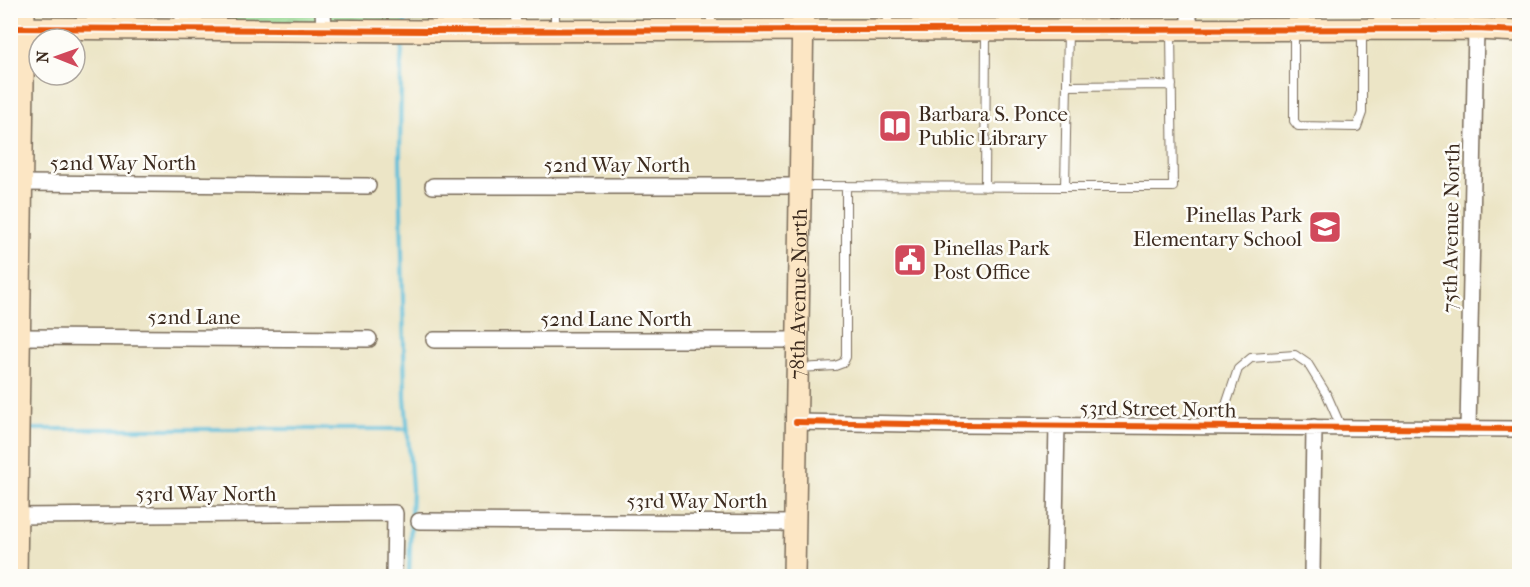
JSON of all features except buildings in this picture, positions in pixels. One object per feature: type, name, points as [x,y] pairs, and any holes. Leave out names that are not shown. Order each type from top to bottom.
[{"type":"street","points":[[16,576],[22,183],[20,22],[324,20],[383,30],[427,31],[516,21],[888,20],[986,30],[1068,30],[1183,23],[1294,29],[1431,20],[1476,29],[1520,31]]},
{"type":"street","name":"78th Avenue North","points":[[794,576],[802,20]]},
{"type":"street","name":"75th Avenue North","points":[[1468,429],[1476,29]]},
{"type":"street","name":"52nd Way North","points":[[22,183],[368,186]]},
{"type":"street","name":"52nd Way North","points":[[434,186],[800,186]]},
{"type":"street","name":"52nd Lane","points":[[20,337],[369,339]]},
{"type":"street","name":"52nd Lane North","points":[[434,340],[797,340]]},
{"type":"street","name":"53rd Street North","points":[[796,422],[1520,429]]},
{"type":"street","points":[[1054,576],[1057,424]]},
{"type":"street","points":[[1312,576],[1314,427]]},
{"type":"street","name":"53rd Way North","points":[[17,516],[395,513],[394,576]]},
{"type":"street","name":"53rd Way North","points":[[419,521],[795,523]]},
{"type":"lane","points":[[800,186],[1173,187],[1172,85],[1183,23]]},
{"type":"lane","points":[[1294,29],[1294,121],[1298,126],[1358,127],[1376,23]]},
{"type":"lane","points":[[985,187],[986,30]]},
{"type":"lane","points":[[1065,187],[1068,30]]},
{"type":"lane","points":[[1067,86],[1172,85]]},
{"type":"lane","points":[[797,368],[835,366],[843,363],[846,357],[846,186]]},
{"type":"lane","points":[[1219,426],[1238,369],[1251,358],[1295,355],[1308,364],[1341,427]]},
{"type":"green space","points":[[183,11],[405,11],[403,31],[183,29]]},
{"type":"green space","points":[[412,11],[495,11],[495,20],[410,22]]},
{"type":"waterway","points":[[405,25],[406,10]]},
{"type":"waterway","points":[[403,38],[400,159],[405,397],[412,488],[409,576]]},
{"type":"waterway","points":[[25,429],[408,429]]},
{"type":"cycle path","points":[[10,28],[427,31],[1476,29],[1520,31]]},
{"type":"cycle path","points":[[796,422],[1520,429]]},
{"type":"place","name":"Barbara S. Ponce Public Library","points":[[895,126]]},
{"type":"place","name":"Pinellas Park Elementary School","points":[[1325,227]]},
{"type":"place","name":"Pinellas Park Post Office","points":[[910,260]]}]
